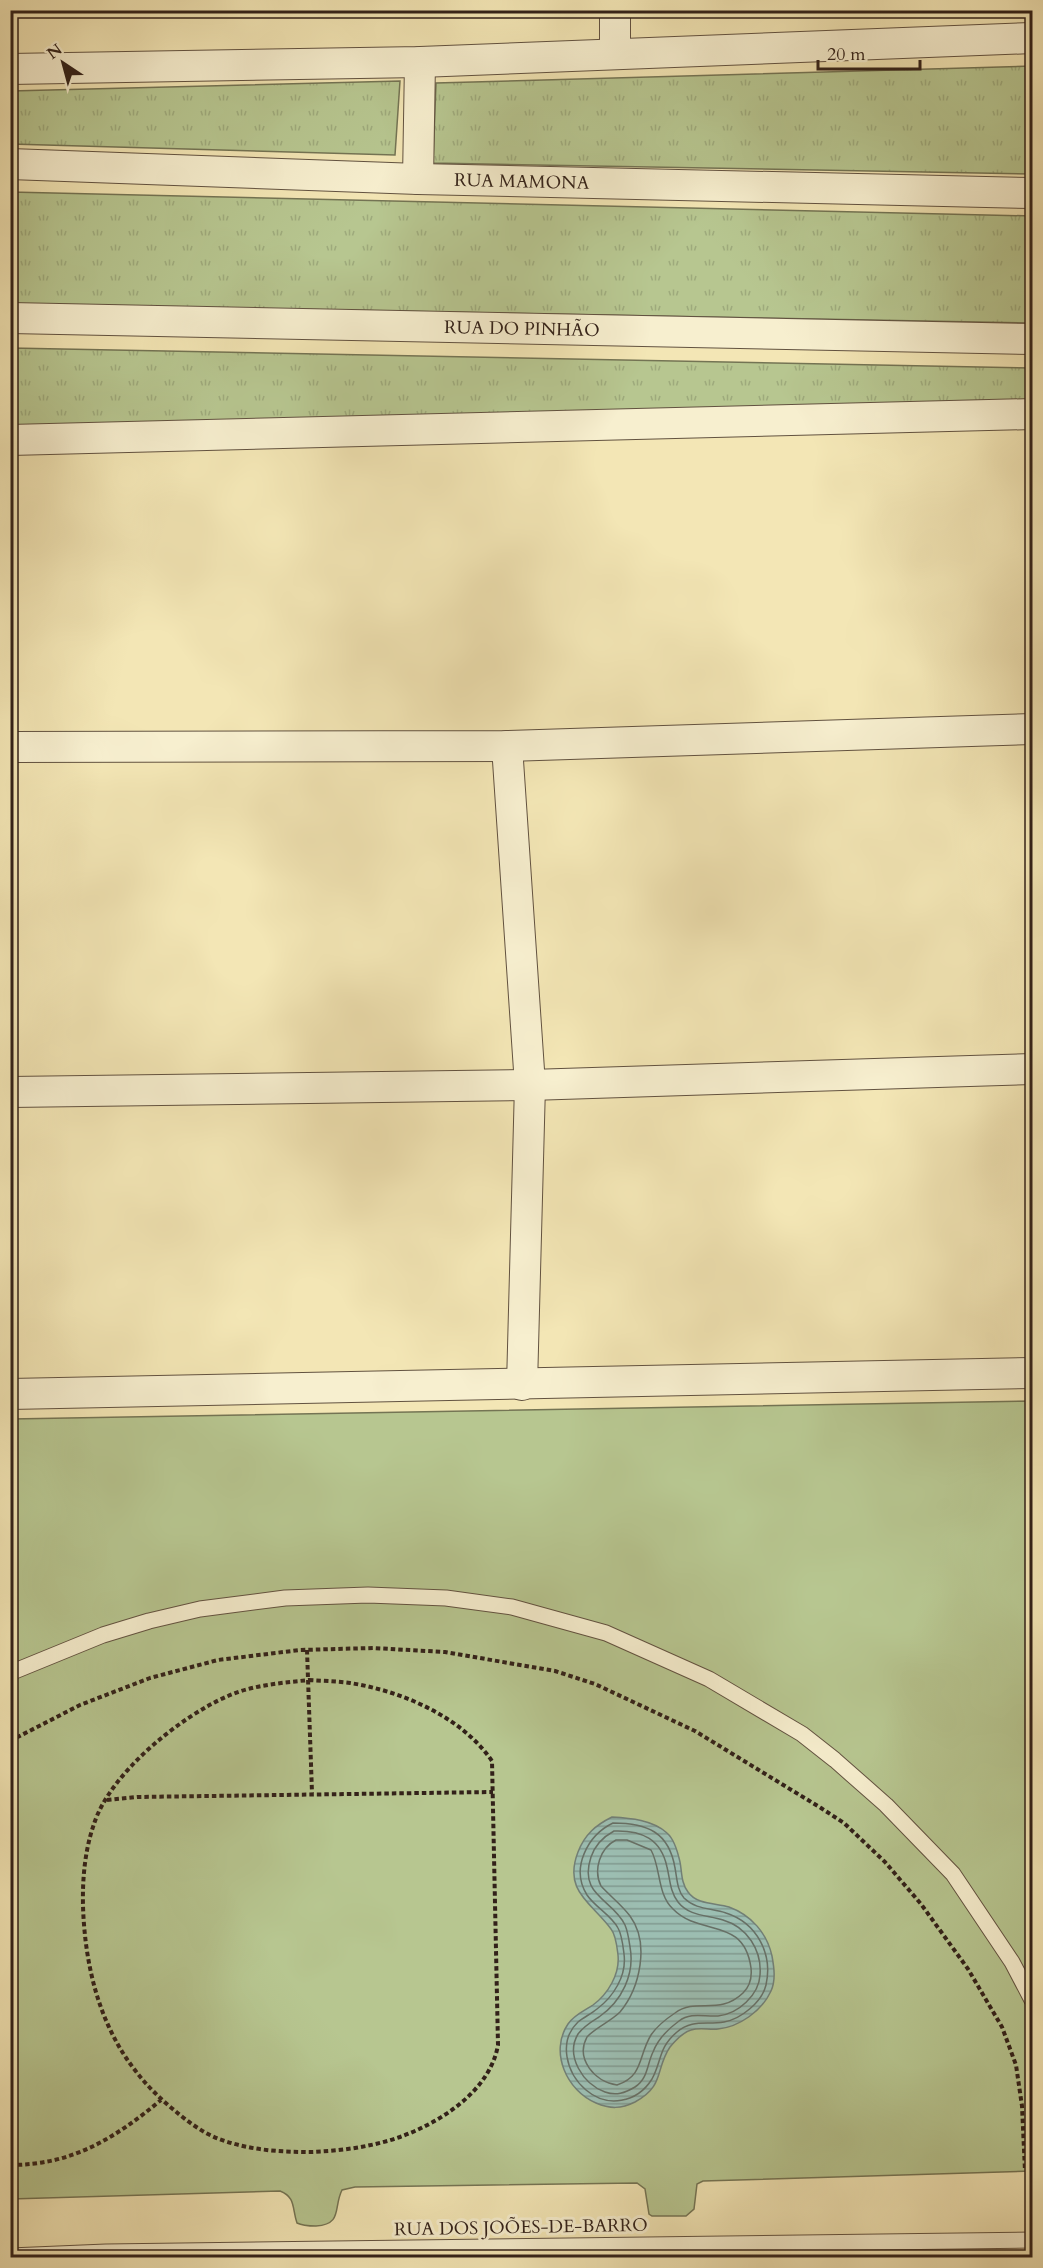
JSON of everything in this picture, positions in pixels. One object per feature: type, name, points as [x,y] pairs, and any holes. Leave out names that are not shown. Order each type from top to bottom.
[{"type":"street","points":[[615,10],[615,54]]},
{"type":"street","points":[[10,69],[420,62],[1032,38]]},
{"type":"street","points":[[418,179],[420,62]]},
{"type":"street","name":"RUA MAMONA","points":[[10,164],[418,179],[1032,193]]},
{"type":"street","name":"RUA DO PINHÃO","points":[[10,318],[1032,339]]},
{"type":"street","points":[[10,440],[1032,414]]},
{"type":"street","points":[[10,747],[507,746],[1032,729]]},
{"type":"street","points":[[507,746],[530,1085],[522,1385]]},
{"type":"street","points":[[10,1092],[530,1085],[1032,1069]]},
{"type":"street","points":[[10,1394],[1032,1373]]},
{"type":"lane","points":[[10,1673],[103,1635],[149,1621],[200,1609],[285,1598],[368,1595],[446,1598],[512,1607],[606,1633],[709,1679],[794,1729],[836,1760],[886,1805],[953,1874],[1012,1962],[1032,2000]]},
{"type":"lane","name":"RUA DOS JOÕES-DE-BARRO","points":[[10,2256],[142,2252],[1032,2240]]},
{"type":"path","points":[[10,1741],[80,1705],[150,1678],[218,1660],[307,1650],[373,1648],[445,1652],[565,1674],[595,1684],[695,1731],[844,1823],[885,1862],[921,1904],[968,1970],[1002,2027],[1016,2065],[1022,2106],[1025,2171]]},
{"type":"path","points":[[307,1650],[312,1793]]},
{"type":"path","points":[[309,1680],[350,1683],[395,1694],[460,1727],[482,1746],[492,1761],[498,2045],[496,2056],[484,2078],[460,2104],[422,2128],[378,2144],[326,2151],[276,2152],[249,2148],[218,2138],[185,2119],[161,2100],[119,2050],[106,2023],[88,1963],[83,1917],[85,1871],[94,1823],[106,1800],[131,1767],[165,1735],[200,1710],[229,1695],[267,1684],[309,1680]]},
{"type":"path","points":[[106,1800],[137,1797],[312,1793],[494,1792]]},
{"type":"path","points":[[10,2165],[69,2157],[89,2150],[125,2128],[161,2100]]},
{"type":"green space","points":[[1032,66],[1032,174],[433,163],[436,83]]},
{"type":"green space","points":[[400,81],[395,155],[11,144],[11,91]]},
{"type":"green space","points":[[10,192],[1032,216],[1032,323],[11,304]]},
{"type":"green space","points":[[10,348],[1032,368],[1032,402],[11,429]]},
{"type":"green space","points":[[1032,1401],[1032,2171],[703,2181],[697,2184],[694,2209],[686,2216],[652,2216],[649,2214],[645,2189],[637,2183],[355,2187],[342,2190],[336,2214],[330,2222],[316,2226],[297,2223],[291,2200],[280,2191],[11,2199],[11,1419]]},
{"type":"water","points":[[612,1817],[648,1822],[667,1833],[677,1850],[683,1881],[688,1892],[696,1899],[737,1910],[751,1920],[762,1932],[770,1948],[774,1974],[774,1982],[767,1998],[749,2017],[726,2028],[694,2029],[685,2033],[665,2055],[651,2090],[635,2102],[616,2107],[596,2103],[577,2090],[564,2070],[560,2046],[570,2021],[604,1995],[617,1969],[618,1955],[613,1932],[581,1895],[574,1877],[574,1865],[584,1840],[596,1827]]}]
